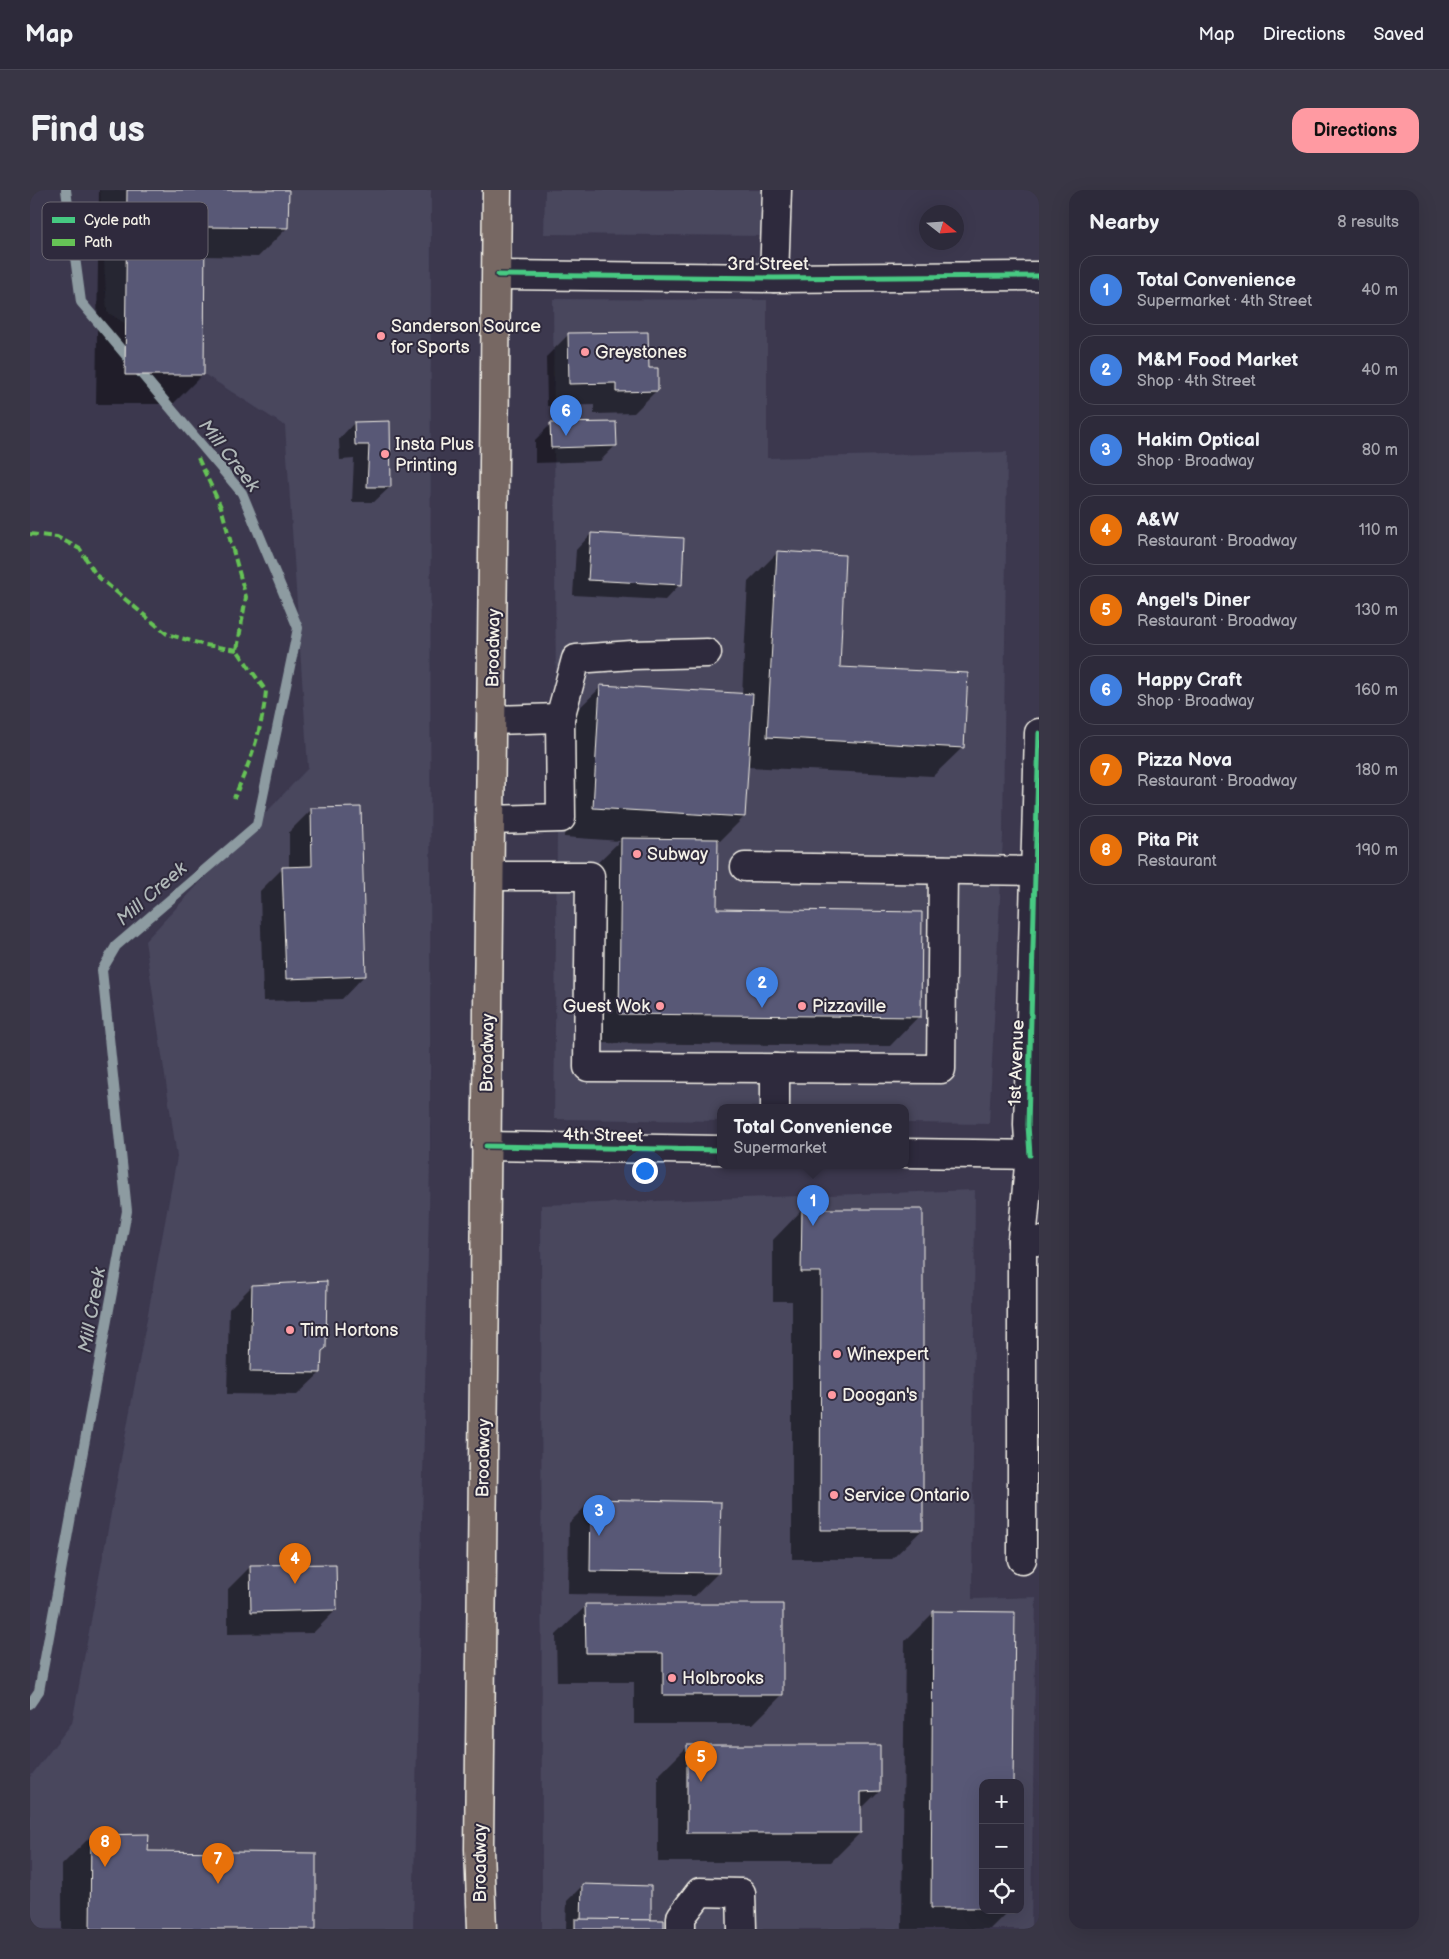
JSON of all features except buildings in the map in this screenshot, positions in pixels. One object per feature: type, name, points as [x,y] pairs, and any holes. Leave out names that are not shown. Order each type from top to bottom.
[{"type":"main road","name":"Broadway","points":[[480,1924],[486,1146],[498,275],[497,190]]},
{"type":"street","points":[[774,278],[777,190]]},
{"type":"street","name":"3rd Street","points":[[498,275],[774,278],[1039,276]]},
{"type":"street","points":[[490,820],[561,818],[560,718],[576,660],[632,655],[707,653]]},
{"type":"street","points":[[492,720],[560,718]]},
{"type":"street","name":"1st Avenue","points":[[1022,1559],[1030,1240],[1035,1155],[1028,1125],[1039,733]]},
{"type":"street","points":[[745,867],[1035,871]]},
{"type":"street","points":[[490,876],[590,876],[588,1067],[941,1069],[942,870]]},
{"type":"street","points":[[774,1068],[775,1104]]},
{"type":"street","name":"4th Street","points":[[486,1146],[717,1150]]},
{"type":"street","points":[[909,1153],[1035,1155]]},
{"type":"street","points":[[681,1929],[681,1917],[700,1892],[741,1893],[742,1929]]},
{"type":"shaded area","points":[[100,190],[431,190],[430,1163],[413,1929],[30,1929],[30,1777],[72,1723],[177,1157],[145,941],[308,768],[285,426],[107,312],[104,260],[208,260],[208,202],[101,202]]},
{"type":"shaded area","points":[[545,190],[769,190],[768,236],[544,234]]},
{"type":"shaded area","points":[[553,299],[767,300],[767,458],[1007,452],[1003,837],[989,1124],[909,1123],[909,1104],[717,1104],[717,1121],[554,1119],[557,832]]},
{"type":"shaded area","points":[[975,1190],[972,1599],[1036,1597],[1031,1929],[542,1929],[541,1205]]},
{"type":"waterway","name":"Mill Creek","points":[[66,190],[68,202]]},
{"type":"waterway","name":"Mill Creek","points":[[30,1704],[39,1691],[127,1211],[102,970],[116,946],[257,825],[298,628],[242,493],[81,302],[75,260]]},
{"type":"marked path","points":[[198,458],[221,507],[246,597],[237,650],[266,691],[262,720],[245,772],[234,798]]},
{"type":"marked path","points":[[30,534],[57,537],[80,549],[96,575],[167,634],[205,645],[237,650]]},
{"type":"cycle path","points":[[498,275],[774,278],[1039,276]]},
{"type":"cycle path","points":[[1030,1155],[1028,1125],[1039,733]]},
{"type":"cycle path","points":[[486,1146],[717,1150]]},
{"type":"place","name":"Sanderson Source for Sports","points":[[381,336]]},
{"type":"place","name":"Greystones","points":[[585,352]]},
{"type":"place","name":"Happy Craft","points":[[566,436]]},
{"type":"place","name":"Insta Plus Printing","points":[[385,454]]},
{"type":"place","name":"Subway","points":[[637,854]]},
{"type":"place","name":"Guest Wok","points":[[660,1006]]},
{"type":"place","name":"Pizzaville","points":[[802,1006]]},
{"type":"place","name":"M&M Food Market","points":[[762,1008]]},
{"type":"place","name":"Total Convenience","points":[[813,1226]]},
{"type":"place","name":"Tim Hortons","points":[[290,1330]]},
{"type":"place","name":"Winexpert","points":[[837,1354]]},
{"type":"place","name":"Doogan's","points":[[832,1395]]},
{"type":"place","name":"Service Ontario","points":[[834,1495]]},
{"type":"place","name":"Hakim Optical","points":[[599,1536]]},
{"type":"place","name":"A&W","points":[[295,1584]]},
{"type":"place","name":"Holbrooks","points":[[672,1678]]},
{"type":"place","name":"Angel's Diner","points":[[701,1782]]},
{"type":"place","name":"Pita Pit","points":[[105,1867]]},
{"type":"place","name":"Pizza Nova","points":[[218,1884]]}]
